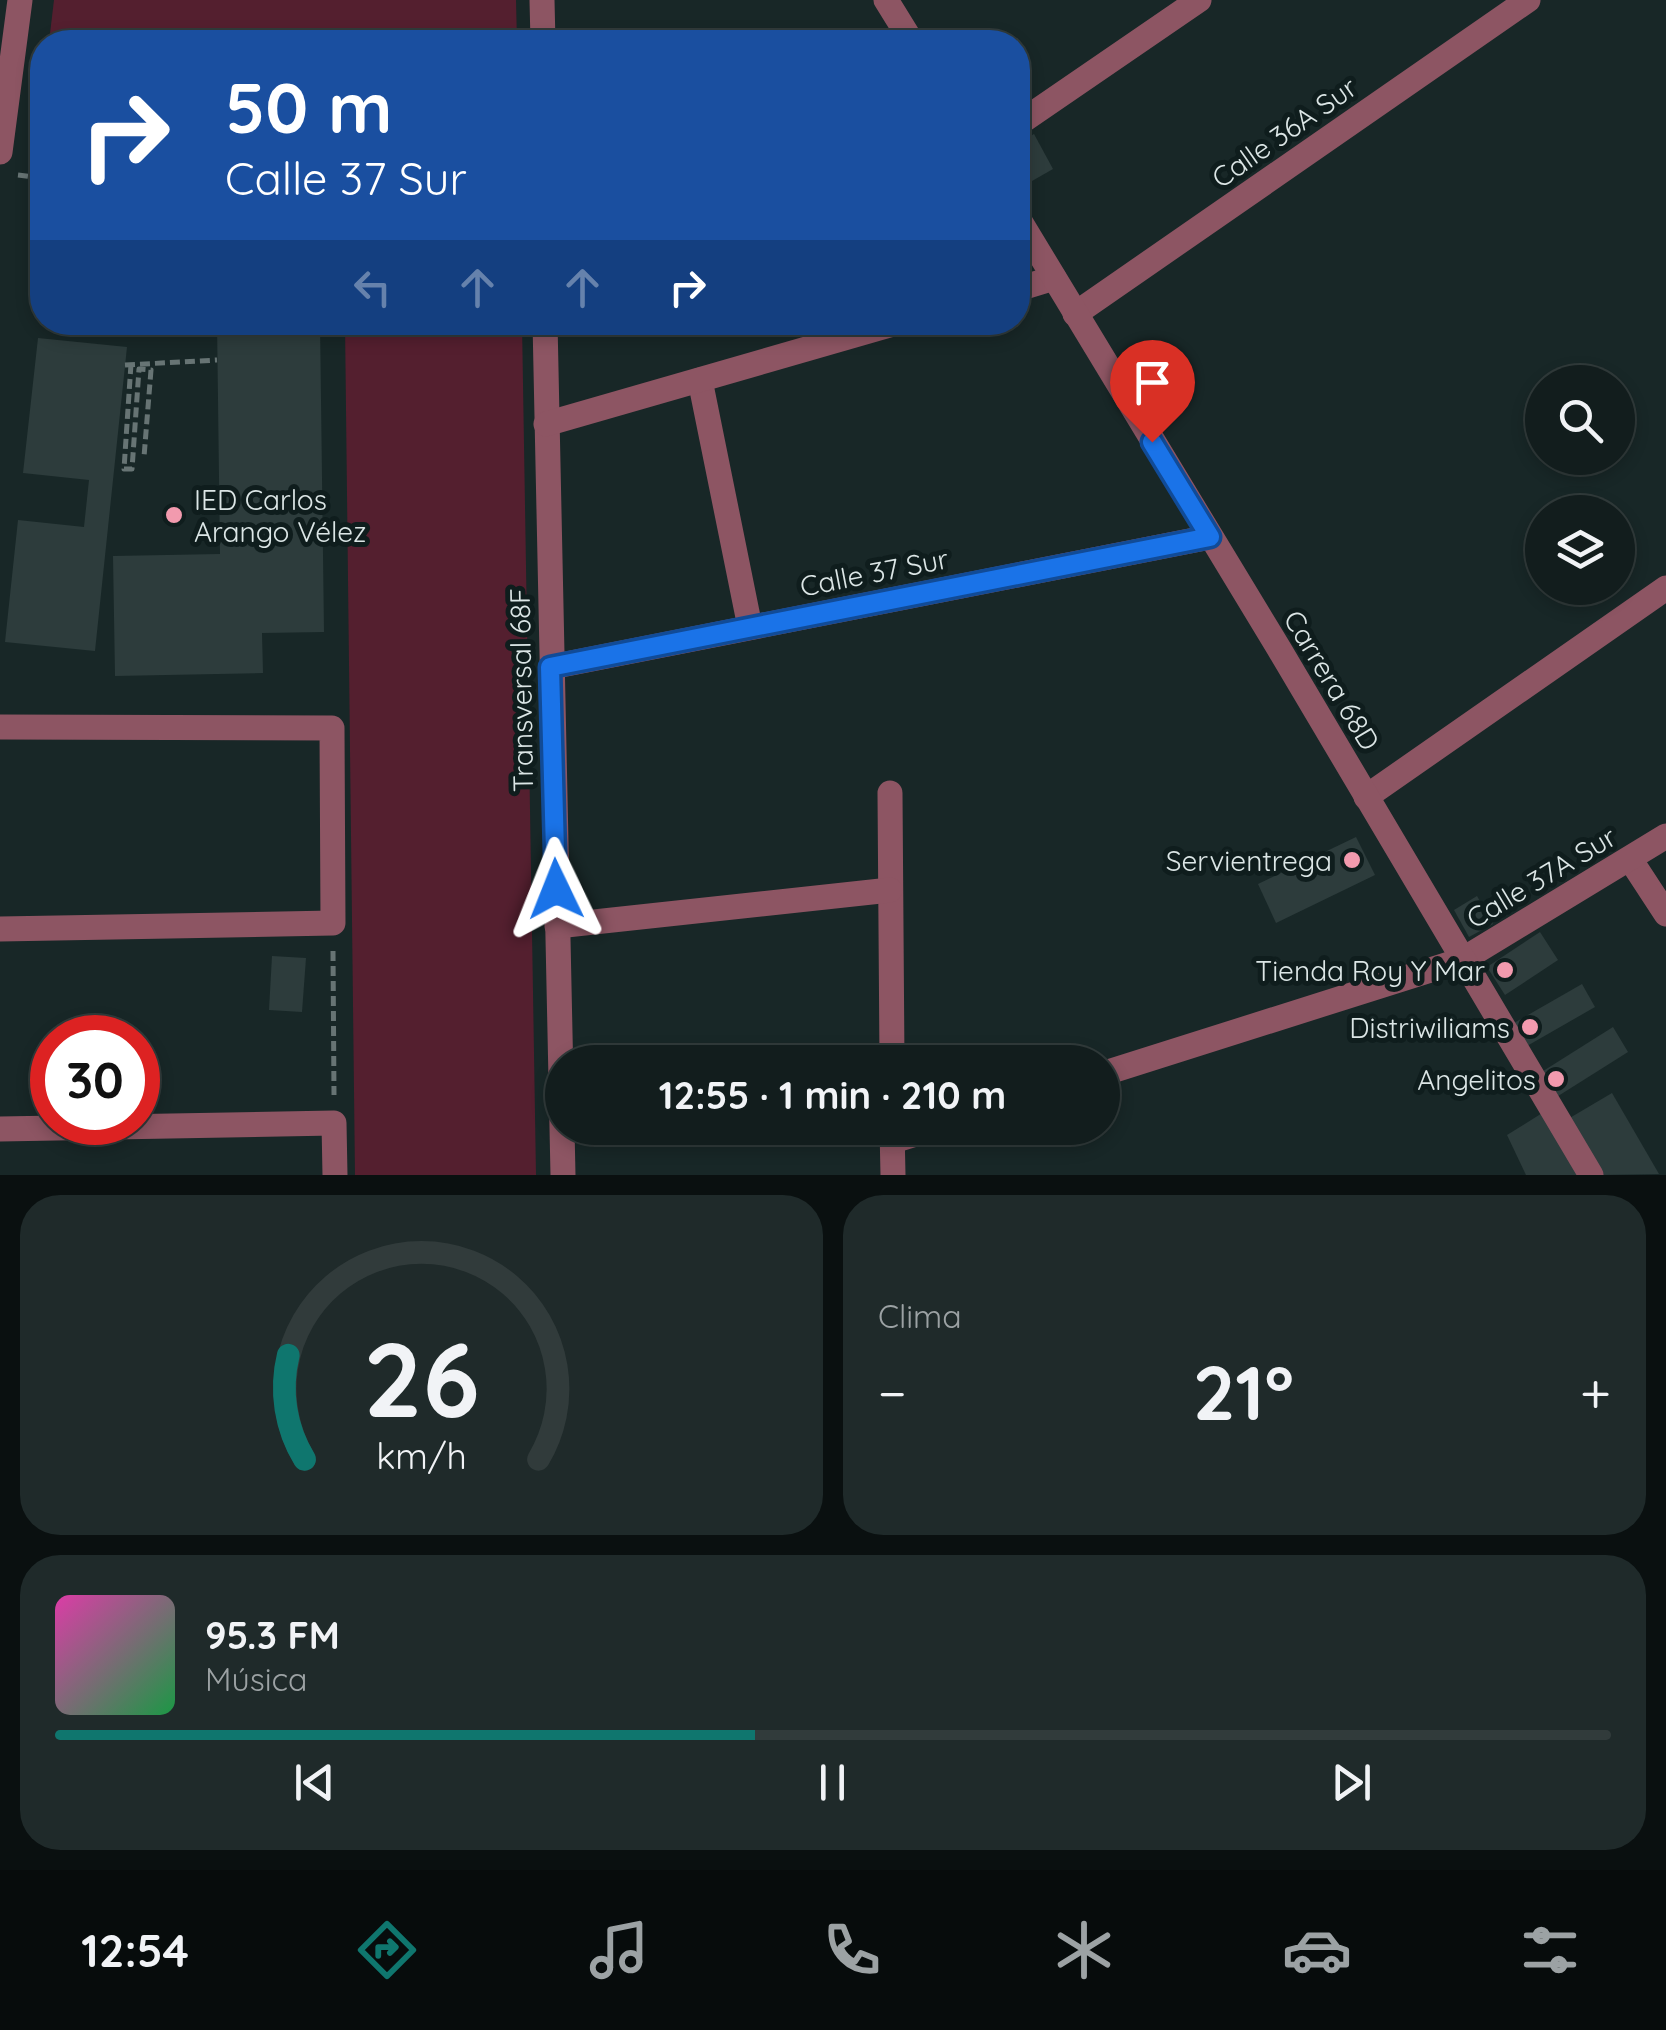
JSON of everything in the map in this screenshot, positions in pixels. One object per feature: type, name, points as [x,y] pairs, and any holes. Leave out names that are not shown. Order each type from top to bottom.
[{"type":"street","points":[[0,152],[20,0]]},
{"type":"street","points":[[542,0],[542,30]]},
{"type":"street","points":[[886,0],[905,30]]},
{"type":"street","points":[[1030,116],[1199,0]]},
{"type":"street","name":"Calle 36A Sur","points":[[1076,314],[1528,0]]},
{"type":"street","name":"Carrera 68D","points":[[1030,238],[1591,1175]]},
{"type":"street","points":[[1030,285],[1054,278]]},
{"type":"street","name":"Transversal 68F","points":[[545,335],[560,1045]]},
{"type":"street","points":[[546,424],[855,335]]},
{"type":"street","points":[[700,380],[750,628]]},
{"type":"street","name":"Calle 37 Sur","points":[[550,667],[1210,537]]},
{"type":"street","points":[[1366,797],[1666,588]]},
{"type":"street","points":[[0,727],[332,728],[333,923],[0,929]]},
{"type":"street","points":[[890,793],[892,1045]]},
{"type":"street","name":"Calle 37A Sur","points":[[1120,1068],[1462,960],[1666,836]]},
{"type":"street","points":[[1630,859],[1666,914]]},
{"type":"street","points":[[557,926],[890,890]]},
{"type":"street","points":[[0,1129],[334,1123],[334,1175]]},
{"type":"street","name":"Transversal 68F","points":[[562,1145],[563,1175]]},
{"type":"street","points":[[893,1145],[893,1175]]},
{"type":"path","points":[[14,174],[30,176]]},
{"type":"path","points":[[144,457],[151,370],[139,369],[132,470],[124,469],[128,364],[218,360]]},
{"type":"path","points":[[333,923],[334,1123]]},
{"type":"shaded area","points":[[54,0],[516,0],[517,30],[50,30]]},
{"type":"shaded area","points":[[345,335],[522,335],[536,1175],[355,1175]]},
{"type":"building","points":[[1034,134],[1053,169],[1030,182],[1030,136]]},
{"type":"building","points":[[217,335],[320,335],[324,632],[262,633],[263,673],[115,676],[113,556],[220,554]]},
{"type":"building","points":[[38,338],[127,347],[95,651],[5,642],[18,520],[84,527],[89,480],[23,473]]},
{"type":"building","points":[[1356,837],[1375,875],[1276,923],[1258,884]]},
{"type":"building","points":[[1477,896],[1493,924],[1469,937],[1454,910]]},
{"type":"building","points":[[1540,932],[1558,960],[1505,995],[1487,967]]},
{"type":"building","points":[[272,956],[306,958],[302,1012],[269,1010]]},
{"type":"building","points":[[1582,984],[1595,1007],[1527,1046],[1514,1023]]},
{"type":"building","points":[[1613,1027],[1628,1052],[1555,1098],[1540,1073]]},
{"type":"building","points":[[1612,1093],[1659,1174],[1600,1175],[1568,1119]]},
{"type":"building","points":[[1547,1110],[1577,1175],[1526,1175],[1507,1135]]},
{"type":"place","name":"IED Carlos Arango Vélez","points":[[174,515]]},
{"type":"place","name":"Servientrega","points":[[1352,860]]},
{"type":"place","name":"Tienda Roy Y Mar","points":[[1505,970]]},
{"type":"place","name":"Distriwiliams","points":[[1530,1027]]},
{"type":"place","name":"Angelitos","points":[[1556,1079]]},
{"type":"route","points":[[556,889],[550,667],[1210,537],[1152,442]]}]
